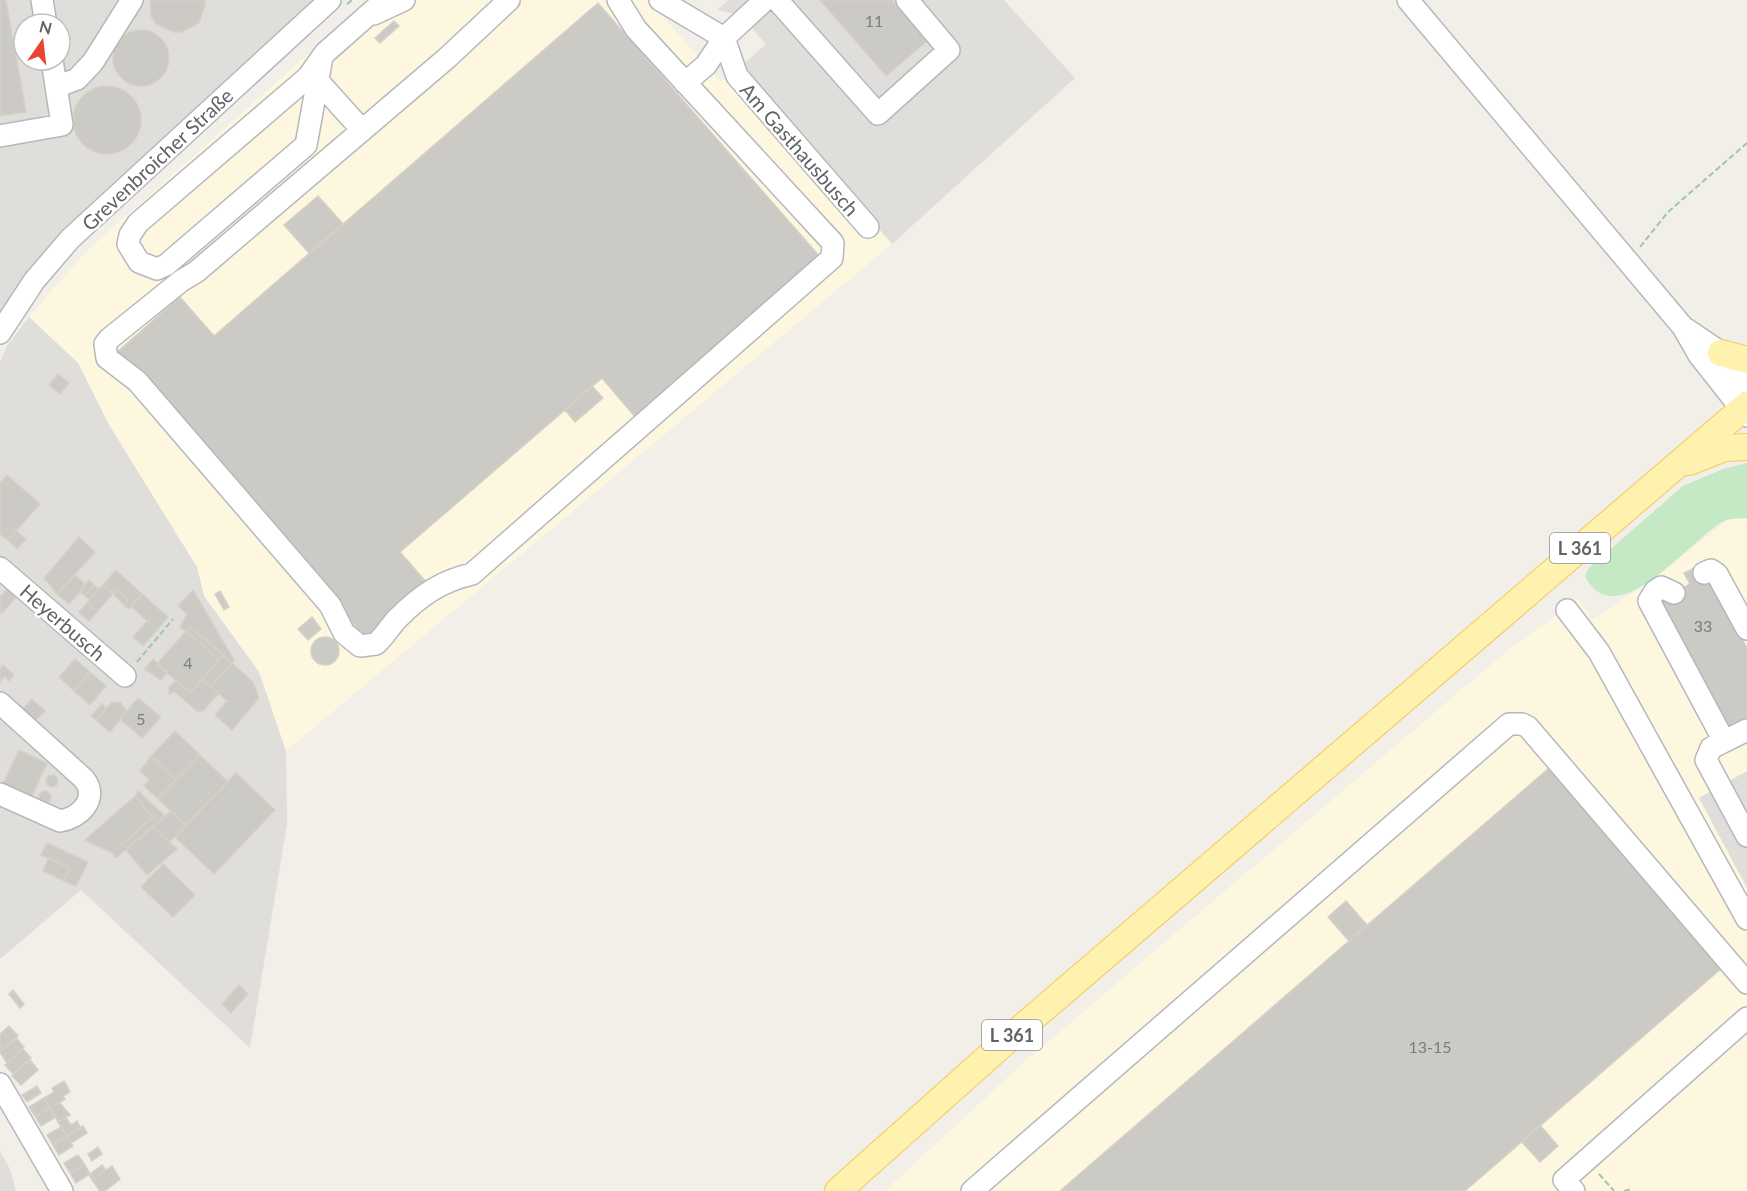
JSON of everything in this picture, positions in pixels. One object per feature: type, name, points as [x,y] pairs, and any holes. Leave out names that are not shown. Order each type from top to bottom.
[{"type":"main road","points":[[1721,353],[1747,360]]},
{"type":"main road","name":"L 361","points":[[838,1191],[1013,1035],[1670,471],[1745,410]]},
{"type":"main road","name":"L 361","points":[[1670,471],[1725,448],[1747,447]]},
{"type":"street","points":[[56,87],[77,80],[93,62],[132,0]]},
{"type":"street","name":"Grevenbroicher Straße","points":[[1,328],[34,281],[70,239],[330,0]]},
{"type":"street","points":[[322,57],[306,145],[166,265],[157,269],[148,267],[133,256],[128,244],[130,235],[138,223],[308,77],[322,57],[385,0]]},
{"type":"street","points":[[365,17],[404,0]]},
{"type":"street","points":[[509,0],[447,58],[196,272],[181,280],[108,339],[105,344],[107,358],[137,381],[330,605],[351,641],[360,645],[376,644],[399,618],[435,586],[450,579],[472,574],[832,258],[833,243],[636,29],[618,0]]},
{"type":"street","points":[[660,0],[724,38]]},
{"type":"street","points":[[686,83],[706,65],[724,38],[765,0]]},
{"type":"street","points":[[777,0],[878,114],[950,50],[907,0]]},
{"type":"street","points":[[1408,0],[1627,264],[1683,327],[1699,355],[1745,410]]},
{"type":"street","name":"Am Gasthausbusch","points":[[724,38],[737,76],[868,227]]},
{"type":"street","points":[[0,136],[62,124],[54,72]]},
{"type":"street","points":[[318,81],[362,130]]},
{"type":"street","points":[[1683,327],[1721,353],[1747,383]]},
{"type":"street","name":"Heyerbusch","points":[[0,568],[125,676]]},
{"type":"street","points":[[1704,573],[1711,570],[1718,574],[1747,629]]},
{"type":"street","points":[[1674,593],[1661,587],[1655,591],[1649,601],[1724,741]]},
{"type":"street","points":[[1567,609],[1599,652],[1747,919]]},
{"type":"street","points":[[0,794],[60,821],[81,813],[89,798],[89,786],[84,780],[3,713]]},
{"type":"street","points":[[972,1191],[1509,724],[1522,724],[1528,727],[1747,983]]},
{"type":"street","points":[[1747,730],[1711,748],[1706,760],[1747,836]]},
{"type":"street","points":[[1563,1187],[1747,1018]]},
{"type":"street","points":[[0,1084],[62,1191]]},
{"type":"path","points":[[1627,264],[1668,212],[1747,143]]},
{"type":"path","points":[[125,676],[173,619]]},
{"type":"path","points":[[1592,1179],[1599,1174],[1614,1191]]},
{"type":"path","points":[[1624,1191],[1632,1189]]},
{"type":"shaded area","points":[[0,0],[314,0],[62,234],[0,318]]},
{"type":"shaded area","points":[[369,0],[648,0],[721,82],[739,68],[892,244],[286,751],[259,672],[204,596],[197,568],[109,425],[78,363],[29,317],[87,251]]},
{"type":"shaded area","points":[[728,0],[1004,0],[1075,78],[892,244],[739,68],[766,44],[740,15],[717,10]]},
{"type":"shaded area","points":[[29,317],[78,363],[109,425],[197,567],[204,596],[259,672],[286,751],[287,824],[250,1048],[81,890],[0,959],[0,362],[7,346]]},
{"type":"shaded area","points":[[1747,505],[1747,771],[1699,798],[1747,888],[1747,1191],[885,1191],[1022,1064],[1514,645],[1579,600],[1592,620],[1648,582]]},
{"type":"shaded area","points":[[1747,771],[1747,888],[1699,798]]},
{"type":"shaded area","points":[[0,1151],[10,1169],[16,1191],[0,1191]]},
{"type":"green space","points":[[1747,463],[1747,518],[1724,521],[1654,578],[1634,590],[1616,596],[1599,592],[1585,576],[1589,568],[1683,486],[1723,469]]},
{"type":"building","points":[[0,0],[6,0],[12,34],[12,72],[19,72],[26,112],[0,116]]},
{"type":"building","points":[[150,0],[205,0],[205,5],[199,23],[182,32],[173,32],[156,24],[151,16]]},
{"type":"building","points":[[820,0],[892,0],[927,41],[886,76]]},
{"type":"building","points":[[598,3],[821,258],[636,418],[602,378],[400,552],[427,583],[365,637],[117,352],[180,297],[214,336]]},
{"type":"building","points":[[394,21],[399,26],[380,43],[375,38]]},
{"type":"building","points":[[141,30],[152,32],[161,38],[167,47],[169,58],[167,69],[161,78],[152,84],[141,86],[130,84],[121,78],[115,69],[113,58],[115,47],[121,38],[130,32]]},
{"type":"building","points":[[107,86],[120,89],[131,96],[138,107],[141,120],[138,133],[131,144],[120,151],[107,154],[94,151],[83,144],[76,133],[73,120],[76,107],[83,96],[94,89]]},
{"type":"building","points":[[318,196],[343,224],[309,253],[284,225]]},
{"type":"building","points":[[58,374],[69,383],[60,394],[49,385]]},
{"type":"building","points":[[592,386],[603,398],[575,422],[565,410]]},
{"type":"building","points":[[7,475],[40,504],[8,540],[0,534],[0,483]]},
{"type":"building","points":[[16,531],[26,539],[17,549],[8,540]]},
{"type":"building","points":[[79,537],[95,552],[57,594],[44,578]]},
{"type":"building","points":[[1700,565],[1747,648],[1747,720],[1730,730],[1659,602],[1690,584],[1684,573]]},
{"type":"building","points":[[116,570],[142,594],[130,609],[125,606],[128,599],[117,589],[113,594],[103,585]]},
{"type":"building","points":[[75,575],[86,585],[69,604],[57,594]]},
{"type":"building","points":[[89,580],[94,585],[85,596],[80,591]]},
{"type":"building","points":[[94,585],[99,589],[90,600],[85,596]]},
{"type":"building","points":[[103,585],[113,594],[97,612],[87,603]]},
{"type":"building","points":[[8,588],[17,596],[1,614],[0,597]]},
{"type":"building","points":[[117,589],[128,599],[125,606],[113,594]]},
{"type":"building","points":[[193,590],[234,660],[232,663],[190,626],[185,631],[180,627],[187,614],[178,606]]},
{"type":"building","points":[[220,591],[229,607],[224,610],[215,594]]},
{"type":"building","points":[[142,594],[168,617],[157,630],[131,606]]},
{"type":"building","points":[[87,603],[97,612],[89,621],[79,612]]},
{"type":"building","points":[[312,617],[321,629],[308,640],[298,629]]},
{"type":"building","points":[[147,621],[157,630],[143,646],[133,637]]},
{"type":"building","points":[[190,626],[223,655],[219,660],[186,631]]},
{"type":"building","points":[[186,631],[219,660],[190,693],[157,664]]},
{"type":"building","points":[[325,637],[335,641],[339,651],[335,661],[325,665],[315,661],[311,651],[315,641]]},
{"type":"building","points":[[223,655],[232,663],[211,686],[202,679]]},
{"type":"building","points":[[75,659],[90,672],[74,691],[59,677]]},
{"type":"building","points":[[153,659],[167,672],[161,680],[144,669]]},
{"type":"building","points":[[232,663],[253,682],[259,698],[232,730],[215,715],[227,701],[211,686]]},
{"type":"building","points":[[3,665],[14,675],[9,681],[5,676],[0,682],[0,669]]},
{"type":"building","points":[[90,672],[106,686],[90,705],[74,691]]},
{"type":"building","points":[[202,679],[219,693],[203,711],[197,711],[175,692],[169,694],[169,687],[176,680],[190,693]]},
{"type":"building","points":[[138,698],[161,717],[142,738],[120,719]]},
{"type":"building","points":[[32,699],[45,711],[33,723],[21,711]]},
{"type":"building","points":[[112,702],[121,703],[127,711],[110,732],[96,720]]},
{"type":"building","points":[[102,704],[106,708],[96,720],[91,716]]},
{"type":"building","points":[[175,731],[200,755],[176,780],[151,756]]},
{"type":"building","points":[[19,750],[47,763],[30,800],[2,786]]},
{"type":"building","points":[[200,755],[228,782],[186,825],[158,799]]},
{"type":"building","points":[[151,756],[176,780],[158,799],[144,786],[149,780],[140,771]]},
{"type":"building","points":[[1549,768],[1723,967],[1465,1191],[1060,1191]]},
{"type":"building","points":[[236,773],[275,810],[214,874],[175,837]]},
{"type":"building","points":[[54,775],[57,776],[57,786],[50,787],[47,786],[46,779],[47,776]]},
{"type":"building","points":[[47,791],[51,797],[47,803],[43,803],[39,795]]},
{"type":"building","points":[[138,791],[165,816],[116,858],[112,853],[153,817],[135,796]]},
{"type":"building","points":[[135,796],[153,817],[112,853],[85,840]]},
{"type":"building","points":[[171,811],[186,825],[170,842],[153,827]]},
{"type":"building","points":[[153,827],[177,849],[147,875],[126,850]]},
{"type":"building","points":[[47,843],[88,862],[76,886],[64,881],[70,868],[41,855]]},
{"type":"building","points":[[49,857],[70,868],[64,881],[43,871]]},
{"type":"building","points":[[163,864],[195,895],[173,917],[141,887]]},
{"type":"building","points":[[1346,901],[1367,925],[1349,941],[1328,917]]},
{"type":"building","points":[[239,985],[248,994],[231,1013],[222,1004]]},
{"type":"building","points":[[13,990],[24,1004],[20,1008],[9,994]]},
{"type":"building","points":[[9,1026],[18,1036],[0,1052],[0,1034]]},
{"type":"building","points":[[16,1038],[24,1047],[7,1063],[0,1052]]},
{"type":"building","points":[[23,1049],[31,1058],[13,1074],[5,1065]]},
{"type":"building","points":[[30,1060],[38,1070],[21,1085],[12,1076]]},
{"type":"building","points":[[64,1081],[70,1092],[63,1096],[65,1099],[50,1108],[44,1098],[54,1092],[52,1088]]},
{"type":"building","points":[[37,1086],[41,1093],[27,1102],[22,1095]]},
{"type":"building","points":[[44,1098],[50,1108],[35,1116],[29,1107]]},
{"type":"building","points":[[59,1102],[70,1115],[58,1122],[50,1108]]},
{"type":"building","points":[[50,1108],[56,1117],[41,1126],[35,1116]]},
{"type":"building","points":[[66,1118],[71,1125],[77,1121],[81,1128],[67,1136],[58,1122]]},
{"type":"building","points":[[1540,1125],[1558,1146],[1540,1162],[1522,1142]]},
{"type":"building","points":[[83,1126],[87,1133],[71,1143],[67,1136]]},
{"type":"building","points":[[61,1127],[67,1136],[53,1145],[47,1135]]},
{"type":"building","points":[[67,1136],[73,1146],[59,1155],[53,1145]]},
{"type":"building","points":[[98,1147],[102,1154],[92,1161],[88,1154]]},
{"type":"building","points":[[78,1155],[85,1165],[70,1173],[64,1163]]},
{"type":"building","points":[[85,1165],[90,1174],[76,1183],[70,1173]]},
{"type":"building","points":[[102,1165],[106,1170],[92,1180],[89,1175]]},
{"type":"building","points":[[112,1166],[120,1179],[105,1191],[100,1191],[92,1180]]}]
